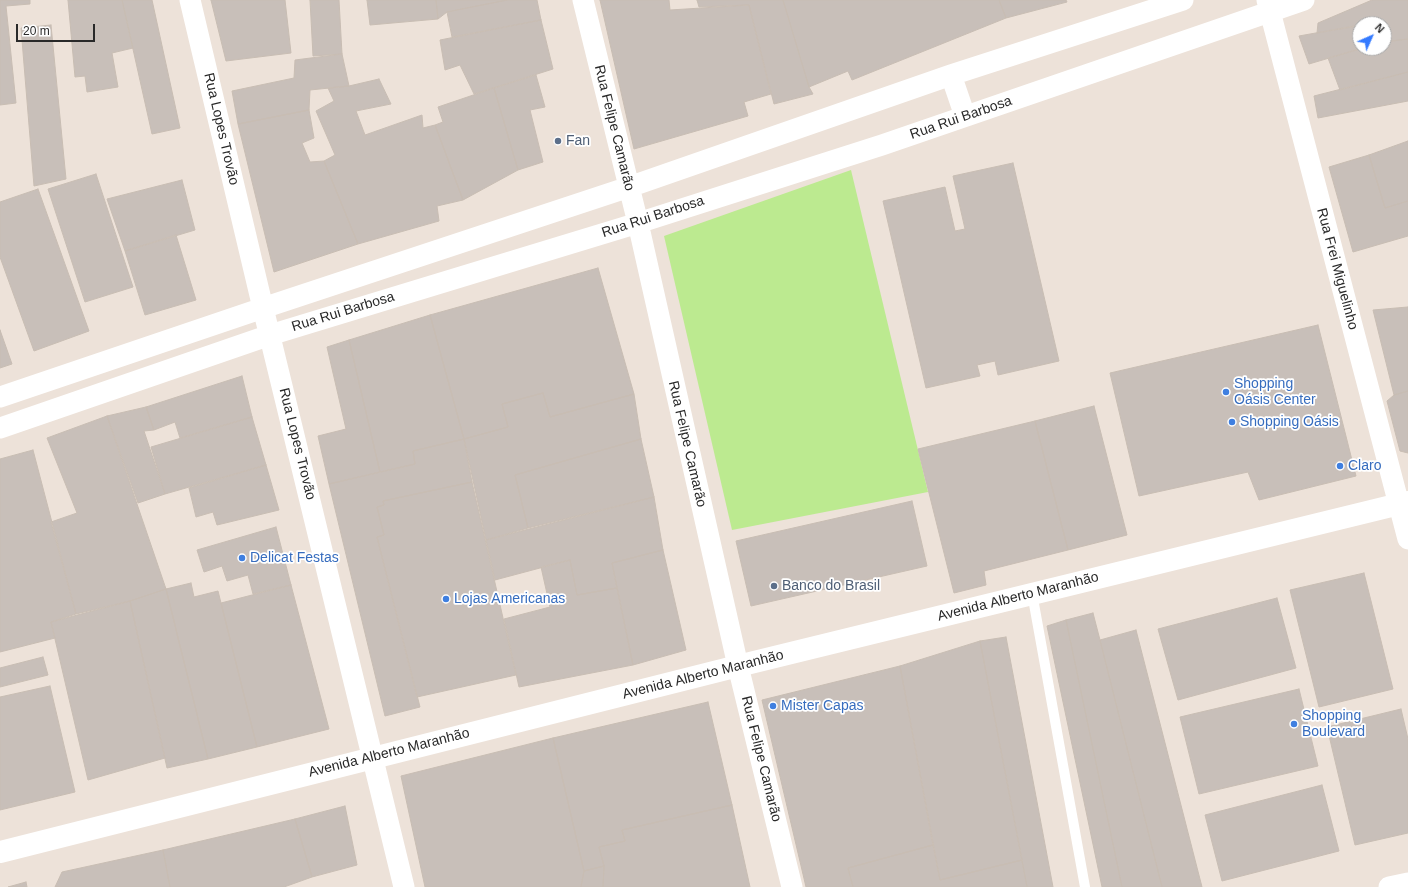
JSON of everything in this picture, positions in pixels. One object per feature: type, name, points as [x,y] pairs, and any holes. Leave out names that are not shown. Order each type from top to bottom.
[{"type":"main road","name":"Avenida Alberto Maranhão","points":[[0,852],[1032,593],[1404,504]]},
{"type":"street","name":"Rua Lopes Trovão","points":[[190,0],[263,308],[374,757],[404,887]]},
{"type":"street","name":"Rua Felipe Camarão","points":[[583,0],[638,223],[738,666],[792,887]]},
{"type":"street","name":"Rua Rui Barbosa","points":[[4,396],[263,308],[629,187],[951,75],[1184,0]]},
{"type":"street","name":"Rua Rui Barbosa","points":[[8,425],[270,335],[638,223],[882,145],[1268,6],[1304,0]]},
{"type":"street","name":"Rua Frei Miguelinho","points":[[1268,6],[1404,504],[1408,539]]},
{"type":"street","points":[[951,75],[965,116]]},
{"type":"street","points":[[4,396],[8,425]]},
{"type":"street","points":[[1389,887],[1408,883]]},
{"type":"lane","points":[[1032,593],[1085,887]]},
{"type":"green space","points":[[851,170],[928,492],[732,530],[664,236]]},
{"type":"building","points":[[0,0],[30,0],[30,4],[6,6],[16,103],[0,105]]},
{"type":"building","points":[[68,0],[122,0],[133,48],[112,53],[118,87],[87,92],[85,76],[75,77]]},
{"type":"building","points":[[122,0],[152,0],[180,128],[152,134]]},
{"type":"building","points":[[211,0],[285,0],[291,53],[226,61]]},
{"type":"building","points":[[310,0],[339,0],[342,54],[313,56]]},
{"type":"building","points":[[367,0],[436,0],[438,19],[370,25]]},
{"type":"building","points":[[436,0],[507,0],[447,12],[438,19]]},
{"type":"building","points":[[507,0],[537,0],[541,20],[452,37],[447,12]]},
{"type":"building","points":[[600,0],[669,0],[670,10],[749,5],[771,94],[744,102],[748,116],[634,149]]},
{"type":"building","points":[[697,0],[783,0],[809,87],[813,94],[774,104],[749,5],[699,7]]},
{"type":"building","points":[[783,0],[999,0],[1006,18],[852,80],[848,71],[809,87]]},
{"type":"building","points":[[999,0],[1066,0],[1067,2],[1006,18]]},
{"type":"building","points":[[1372,0],[1408,0],[1408,39],[1392,41],[1392,16],[1352,16],[1352,27],[1317,33],[1318,23]]},
{"type":"building","points":[[541,20],[553,69],[474,94],[460,65],[445,70],[440,40]]},
{"type":"building","points":[[51,25],[66,179],[34,186],[21,28]]},
{"type":"building","points":[[1352,26],[1352,51],[1309,64],[1299,36]]},
{"type":"building","points":[[1408,39],[1408,72],[1340,90],[1328,58],[1352,51],[1352,56],[1392,56],[1392,41]]},
{"type":"building","points":[[342,54],[349,86],[310,90],[309,110],[238,124],[232,91],[294,78],[295,60]]},
{"type":"building","points":[[1408,72],[1408,101],[1318,118],[1314,96]]},
{"type":"building","points":[[536,75],[545,107],[530,110],[543,162],[518,170],[494,88]]},
{"type":"building","points":[[379,79],[391,104],[356,111],[365,135],[422,115],[423,128],[435,125],[463,200],[437,206],[439,221],[358,244],[324,161],[335,155],[316,111],[334,101],[328,88],[349,86]]},
{"type":"building","points":[[494,88],[518,170],[463,200],[435,125],[443,122],[438,107]]},
{"type":"building","points":[[309,110],[314,138],[302,143],[310,162],[324,161],[358,244],[274,272],[238,124]]},
{"type":"building","points":[[1408,141],[1408,201],[1385,208],[1369,155]]},
{"type":"building","points":[[1369,155],[1385,208],[1408,201],[1408,236],[1353,252],[1329,167]]},
{"type":"building","points":[[1013,163],[1059,361],[998,375],[995,361],[977,365],[980,376],[926,388],[883,201],[945,187],[955,231],[965,229],[953,176]]},
{"type":"building","points":[[96,174],[133,287],[85,302],[48,189]]},
{"type":"building","points":[[182,180],[195,230],[125,251],[107,199]]},
{"type":"building","points":[[38,189],[89,331],[34,351],[0,257],[0,202]]},
{"type":"building","points":[[176,235],[196,300],[145,315],[125,251]]},
{"type":"building","points":[[598,268],[634,394],[550,417],[543,393],[502,404],[508,427],[464,439],[430,315]]},
{"type":"building","points":[[1408,307],[1408,391],[1394,395],[1373,310]]},
{"type":"building","points":[[430,315],[464,439],[413,451],[415,464],[380,472],[349,340]]},
{"type":"building","name":"Shopping Oásis","points":[[1318,325],[1356,476],[1259,500],[1248,472],[1139,496],[1110,373]]},
{"type":"building","points":[[0,330],[12,364],[0,368]]},
{"type":"building","points":[[349,340],[380,472],[329,484],[318,436],[346,429],[327,347]]},
{"type":"building","points":[[242,376],[252,417],[180,438],[175,422],[154,430],[146,407]]},
{"type":"building","points":[[1408,391],[1408,453],[1400,451],[1387,401],[1394,395]]},
{"type":"building","points":[[543,393],[550,417],[634,394],[641,439],[515,475],[528,528],[486,540],[464,439],[508,427],[502,404]]},
{"type":"building","points":[[1094,406],[1127,535],[1068,550],[1035,421]]},
{"type":"building","points":[[146,407],[154,430],[144,431],[165,494],[138,503],[107,416]]},
{"type":"building","points":[[107,416],[166,589],[130,601],[76,614],[51,522],[77,513],[47,438]]},
{"type":"building","points":[[252,417],[266,465],[165,494],[151,447]]},
{"type":"building","points":[[1035,421],[1068,550],[984,571],[986,585],[954,593],[918,449]]},
{"type":"building","points":[[464,439],[472,482],[383,501],[384,505],[377,507],[384,535],[377,537],[420,707],[385,716],[329,484],[415,464],[413,451]]},
{"type":"building","points":[[641,439],[654,497],[528,528],[515,475]]},
{"type":"building","points":[[33,450],[76,614],[51,622],[55,638],[0,652],[0,459]]},
{"type":"building","points":[[266,465],[279,510],[217,525],[213,512],[196,517],[189,488]]},
{"type":"building","name":"Lojas Americanas","points":[[472,482],[516,675],[417,697],[377,537],[384,535],[377,507],[384,505],[383,501]]},
{"type":"building","points":[[654,497],[663,550],[612,563],[617,588],[577,595],[570,560],[495,580],[486,540]]},
{"type":"building","points":[[912,501],[927,566],[751,606],[736,541]]},
{"type":"building","name":"Delicat Festas","points":[[276,527],[291,585],[253,594],[248,575],[227,581],[222,566],[204,572],[197,550]]},
{"type":"building","points":[[663,550],[686,650],[633,665],[612,563]]},
{"type":"building","points":[[570,560],[577,595],[617,588],[633,665],[519,687],[504,619],[550,607],[541,567]]},
{"type":"building","points":[[1364,573],[1393,689],[1319,707],[1290,590]]},
{"type":"building","points":[[191,583],[194,597],[218,591],[257,747],[208,759],[166,589]]},
{"type":"building","points":[[291,585],[329,729],[257,747],[221,603]]},
{"type":"building","points":[[166,589],[208,759],[167,768],[130,601]]},
{"type":"building","points":[[1277,598],[1296,668],[1178,700],[1158,629]]},
{"type":"building","points":[[130,601],[165,758],[88,780],[51,622]]},
{"type":"building","points":[[1093,613],[1162,887],[1122,887],[1066,620]]},
{"type":"building","points":[[1066,620],[1122,887],[1102,887],[1047,626]]},
{"type":"building","points":[[1136,630],[1202,887],[1162,887],[1100,640]]},
{"type":"building","points":[[1006,637],[1053,887],[1027,887],[980,641]]},
{"type":"building","points":[[980,641],[1022,860],[940,880],[900,666]]},
{"type":"building","points":[[43,657],[48,675],[0,687],[0,668]]},
{"type":"building","points":[[900,666],[933,845],[848,868],[853,887],[806,887],[762,700]]},
{"type":"building","points":[[50,686],[75,792],[0,810],[0,697]]},
{"type":"building","points":[[1299,689],[1318,766],[1199,794],[1180,717]]},
{"type":"building","points":[[708,702],[732,805],[622,830],[625,841],[599,847],[604,866],[584,871],[553,738]]},
{"type":"building","points":[[1401,709],[1408,739],[1408,833],[1355,845],[1327,727]]},
{"type":"building","points":[[553,738],[584,871],[581,887],[425,887],[401,776]]},
{"type":"building","points":[[1322,785],[1339,851],[1222,881],[1205,815]]},
{"type":"building","points":[[732,805],[750,887],[603,887],[604,866],[599,847],[625,841],[622,830]]},
{"type":"building","points":[[345,806],[357,865],[312,877],[295,819]]},
{"type":"building","points":[[295,819],[312,877],[284,887],[170,887],[163,850]]},
{"type":"building","points":[[933,845],[940,880],[1022,860],[1027,887],[853,887],[848,868]]},
{"type":"building","points":[[163,850],[170,887],[55,887],[62,872]]},
{"type":"building","points":[[604,866],[603,887],[581,887],[584,871]]},
{"type":"building","points":[[26,882],[27,887],[8,887]]},
{"type":"place","name":"Fan","points":[[558,141]]},
{"type":"place","name":"Shopping Oásis Center","points":[[1226,392]]},
{"type":"place","name":"Shopping Oásis","points":[[1232,422]]},
{"type":"place","name":"Claro","points":[[1340,466]]},
{"type":"place","name":"Delicat Festas","points":[[242,558]]},
{"type":"place","name":"Banco do Brasil","points":[[774,586]]},
{"type":"place","name":"Lojas Americanas","points":[[446,599]]},
{"type":"place","name":"Mister Capas","points":[[773,706]]},
{"type":"place","name":"Shopping Boulevard","points":[[1294,724]]}]
